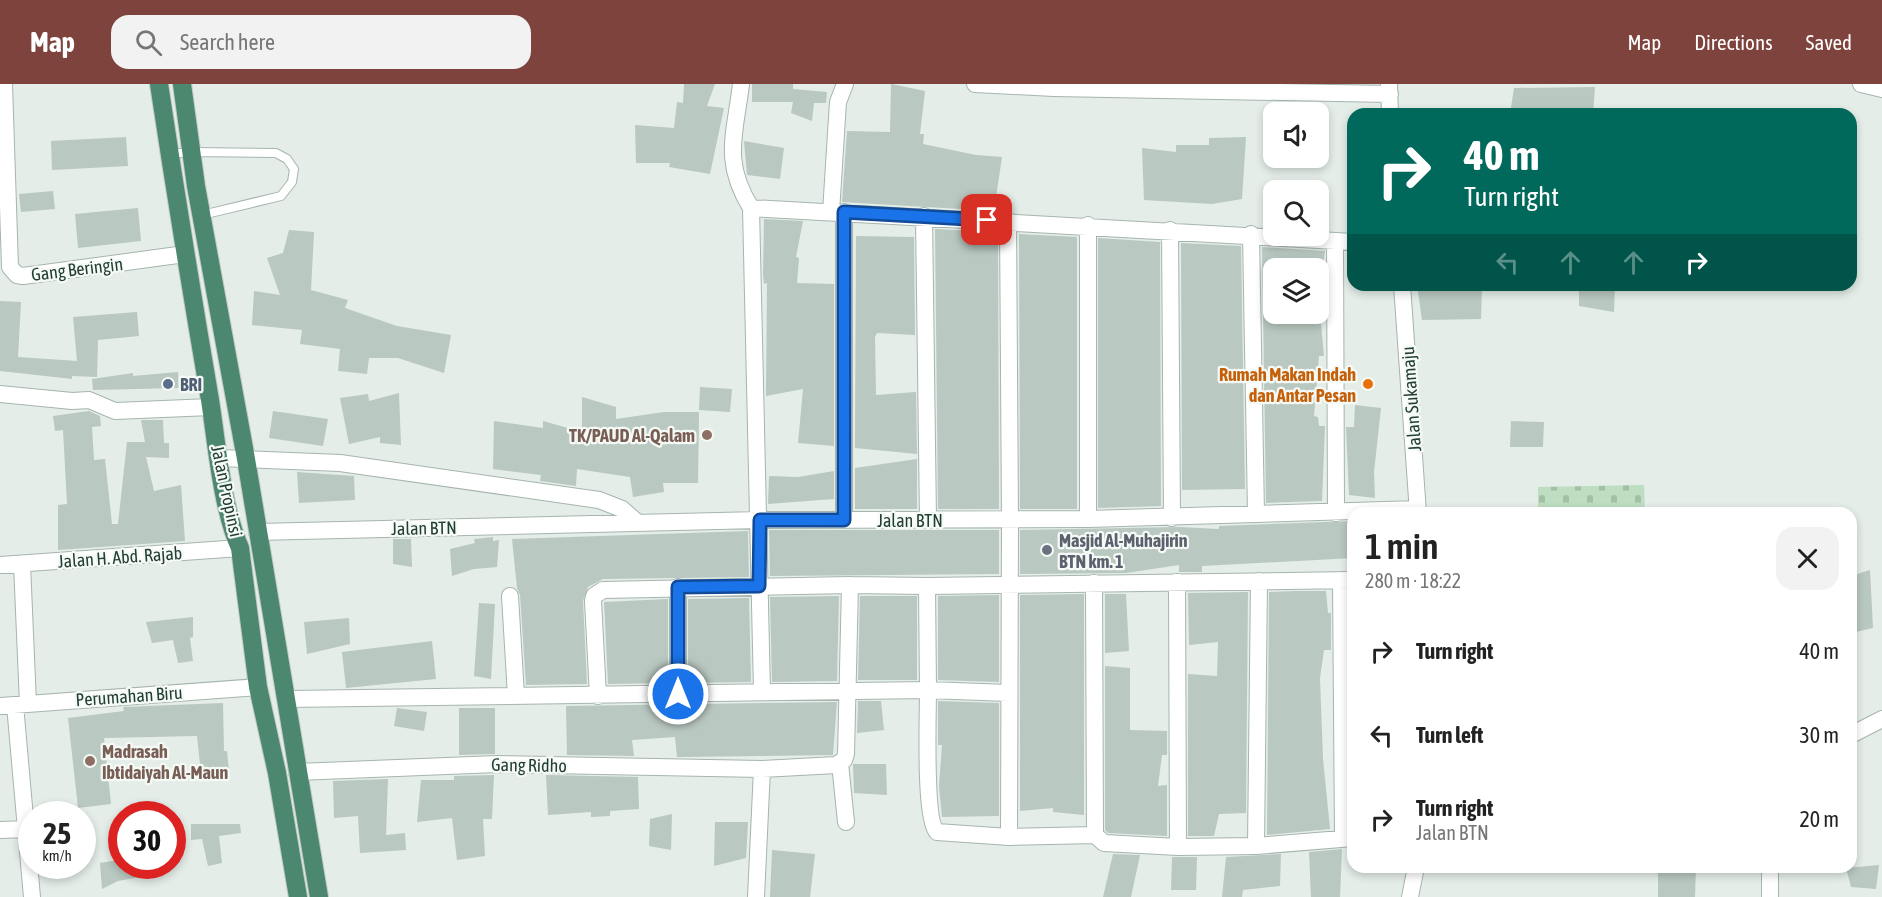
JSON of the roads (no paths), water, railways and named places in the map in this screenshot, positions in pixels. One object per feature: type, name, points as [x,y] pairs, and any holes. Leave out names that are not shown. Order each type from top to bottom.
[{"type":"highway","name":"Jalan Propinsi","points":[[159,84],[211,407],[233,532],[240,548],[258,687],[277,773],[298,897]]},
{"type":"highway","points":[[182,84],[191,152],[288,699],[297,772],[319,897]]},
{"type":"street","name":"Gang Beringin","points":[[4,84],[5,243],[10,267],[17,275],[185,254]]},
{"type":"street","points":[[741,84],[732,164],[735,180],[751,208],[760,520],[762,692]]},
{"type":"street","points":[[844,520],[837,212],[838,102],[845,84]]},
{"type":"street","points":[[975,84],[1054,88],[1389,89],[1390,108]]},
{"type":"street","points":[[1861,84],[1882,89]]},
{"type":"street","points":[[751,208],[1251,234],[1347,242]]},
{"type":"street","points":[[924,216],[928,520]]},
{"type":"street","points":[[1008,221],[1009,837]]},
{"type":"street","points":[[1088,225],[1088,519]]},
{"type":"street","points":[[1170,230],[1172,518]]},
{"type":"street","points":[[1251,234],[1256,514]]},
{"type":"street","points":[[1335,241],[1336,513]]},
{"type":"street","name":"Jalan Sukamaju","points":[[1402,291],[1418,507]]},
{"type":"street","points":[[0,394],[72,401],[89,400],[115,411],[211,407]]},
{"type":"street","points":[[220,458],[340,464],[599,500],[622,509],[638,523]]},
{"type":"street","name":"Jalan BTN","points":[[257,532],[760,520],[1172,518],[1347,513]]},
{"type":"street","name":"Jalan H. Abd. Rajab","points":[[0,565],[240,548]]},
{"type":"street","points":[[22,564],[14,705],[23,801]]},
{"type":"street","points":[[598,696],[594,596],[603,590],[678,587],[1010,586],[1347,580]]},
{"type":"street","points":[[1256,846],[1259,581]]},
{"type":"street","points":[[1177,582],[1178,847]]},
{"type":"street","points":[[1094,583],[1095,834],[1104,843],[1178,847],[1256,846],[1347,838]]},
{"type":"street","points":[[846,822],[840,763],[846,754],[850,585]]},
{"type":"street","points":[[927,586],[929,798],[933,828],[946,834],[1009,837],[1095,834]]},
{"type":"street","points":[[678,587],[678,694]]},
{"type":"street","points":[[510,596],[516,696]]},
{"type":"street","name":"Perumahan Biru","points":[[14,705],[258,687]]},
{"type":"street","points":[[288,699],[928,690],[1009,693]]},
{"type":"street","points":[[1857,732],[1882,719]]},
{"type":"street","name":"Gang Ridho","points":[[297,772],[497,765],[762,769],[840,763]]},
{"type":"street","points":[[756,897],[762,769]]},
{"type":"street","points":[[0,830],[18,829]]},
{"type":"street","points":[[1410,897],[1415,873]]},
{"type":"street","points":[[1770,873],[1770,897]]},
{"type":"street","points":[[30,879],[32,897]]},
{"type":"lane","points":[[169,154],[276,153],[287,159],[294,169],[292,182],[281,196],[202,215]]},
{"type":"place","name":"BRI","points":[[168,384]]},
{"type":"place","name":"Rumah Makan Indah dan Antar Pesan","points":[[1368,384]]},
{"type":"place","name":"TK/PAUD Al-Qalam","points":[[707,435]]},
{"type":"place","name":"Masjid Al-Muhajirin BTN km. 1","points":[[1047,550]]},
{"type":"place","name":"Madrasah Ibtidaiyah Al-Maun","points":[[90,761]]}]
